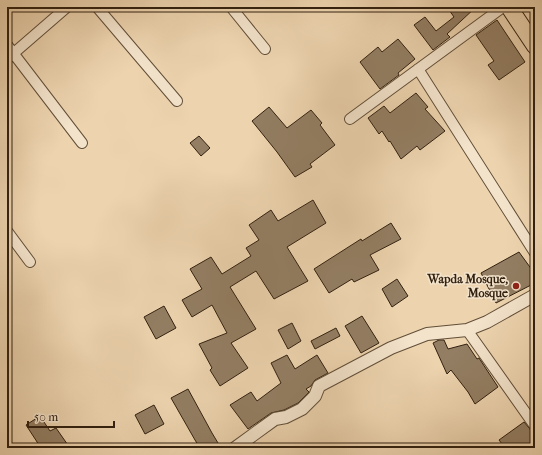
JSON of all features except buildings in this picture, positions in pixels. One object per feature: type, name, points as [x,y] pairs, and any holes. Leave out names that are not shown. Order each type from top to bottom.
[{"type":"highway","points":[[509,7],[535,46]]},
{"type":"street","points":[[10,57],[67,7]]},
{"type":"street","points":[[97,7],[177,101]]},
{"type":"street","points":[[231,7],[265,49]]},
{"type":"street","points":[[350,119],[503,7]]},
{"type":"street","points":[[7,45],[10,57],[82,143]]},
{"type":"street","points":[[418,69],[535,253]]},
{"type":"street","points":[[7,231],[30,262]]},
{"type":"street","points":[[235,448],[275,419],[286,418],[302,409],[315,396],[319,386],[378,354],[427,334],[467,330],[488,322],[535,294]]},
{"type":"street","points":[[467,330],[535,426]]},
{"type":"place","name":"Wapda Mosque, Mosque","points":[[516,286]]}]
